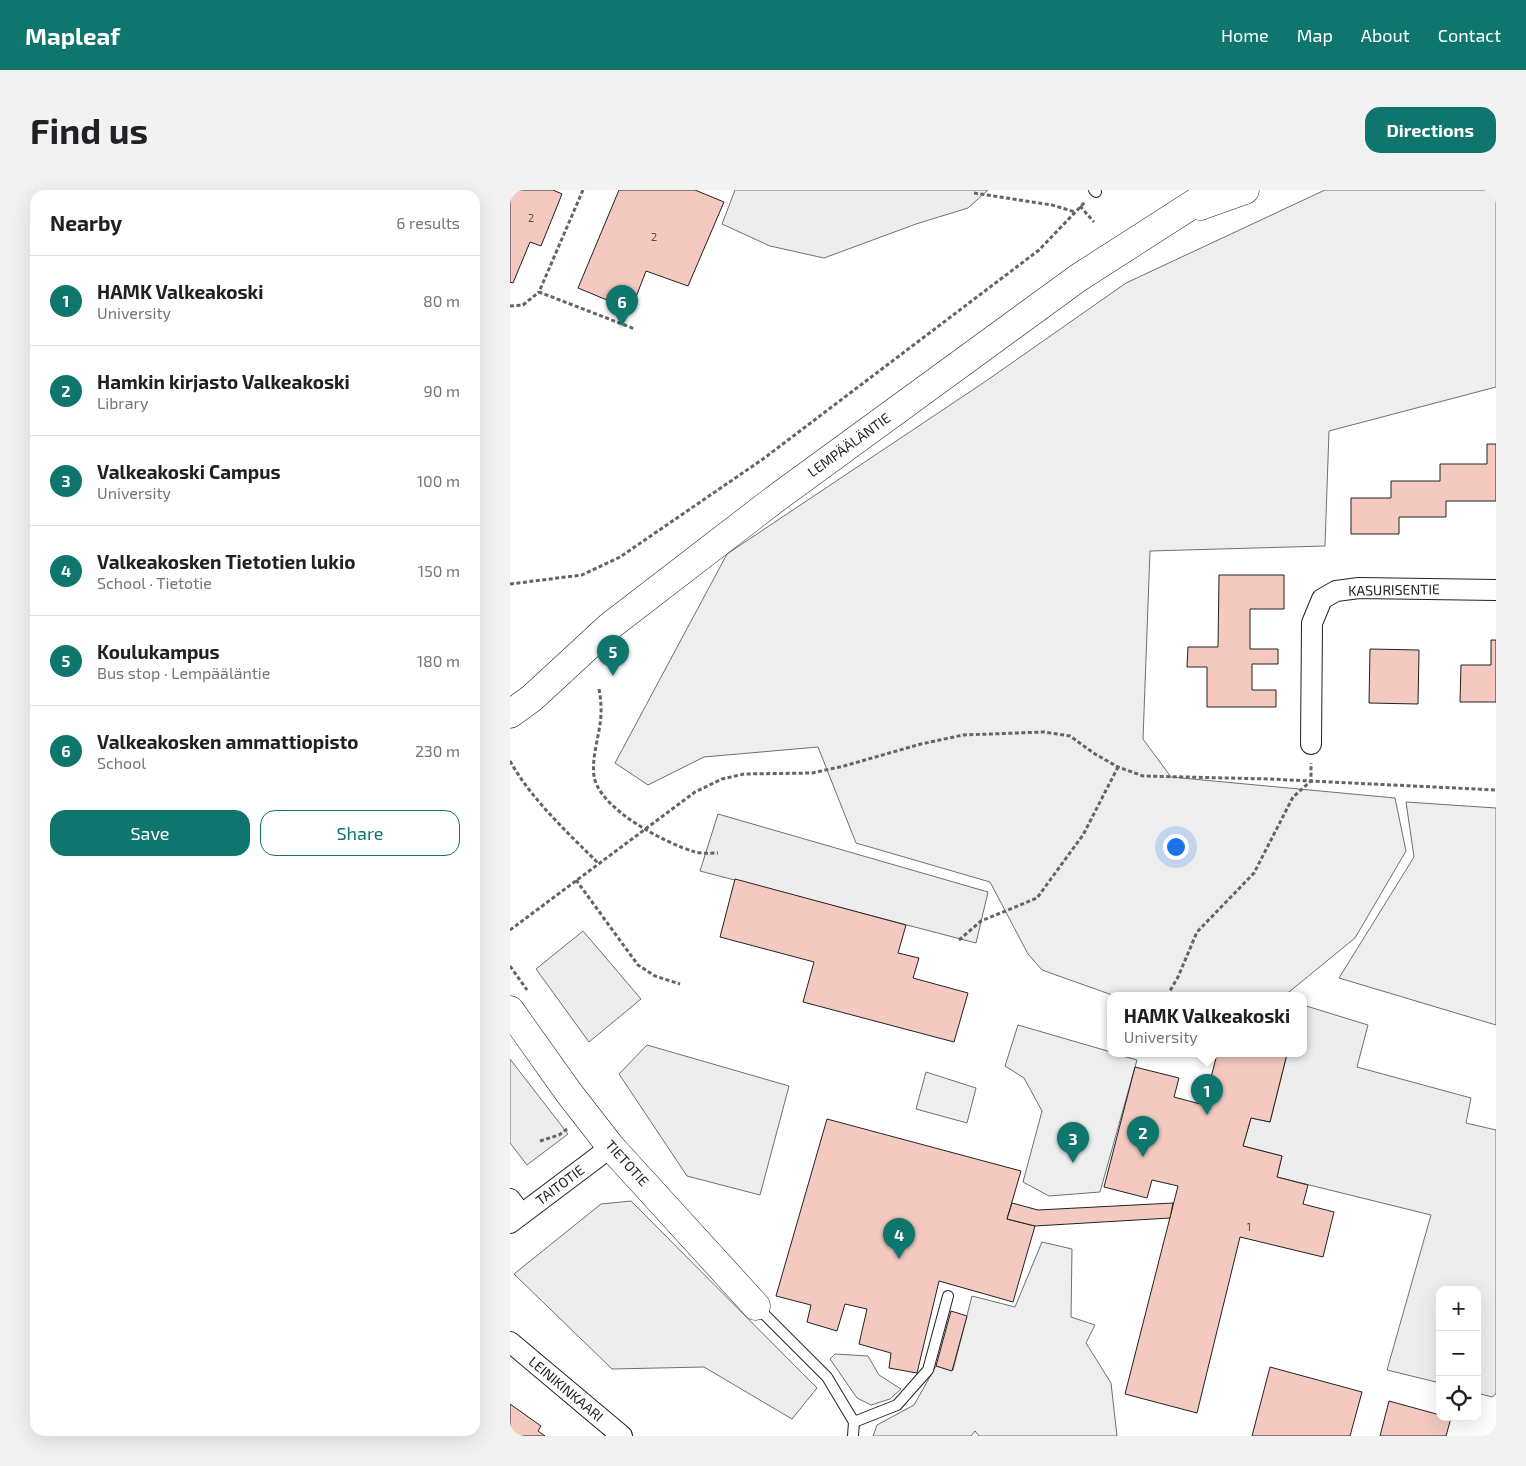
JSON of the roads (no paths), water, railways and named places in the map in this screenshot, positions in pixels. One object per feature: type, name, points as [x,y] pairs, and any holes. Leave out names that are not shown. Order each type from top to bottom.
[{"type":"main road","name":"LEMPÄÄLÄNTIE","points":[[510,714],[532,698],[610,626],[775,499],[1078,278],[1215,190]]},
{"type":"main road","name":"LEMPÄÄLÄNTIE","points":[[1182,212],[1245,190]]},
{"type":"main road","name":"LEMPÄÄLÄNTIE","points":[[510,734],[532,698]]},
{"type":"main road","name":"TIETOTIE","points":[[521,1004],[569,1093],[611,1147],[756,1306]]},
{"type":"street","name":"KASURISENTIE","points":[[1311,744],[1312,622],[1322,599],[1336,591],[1359,588],[1496,590]]},
{"type":"street","name":"TAITOTIE","points":[[514,1212],[611,1147]]},
{"type":"street","name":"LEINIKINKAARI","points":[[510,1342],[622,1436]]},
{"type":"lane","points":[[854,1422],[897,1405],[928,1370],[948,1296]]},
{"type":"lane","points":[[756,1306],[827,1377],[854,1422],[853,1436]]},
{"type":"place","name":"Valkeakosken ammattiopisto","points":[[622,326]]},
{"type":"place","name":"Koulukampus","points":[[613,676]]},
{"type":"place","name":"HAMK Valkeakoski","points":[[1207,1115]]},
{"type":"place","name":"Hamkin kirjasto Valkeakoski","points":[[1143,1157]]},
{"type":"place","name":"Valkeakoski Campus","points":[[1073,1163]]},
{"type":"place","name":"Valkeakosken Tietotien lukio","points":[[899,1259]]}]
